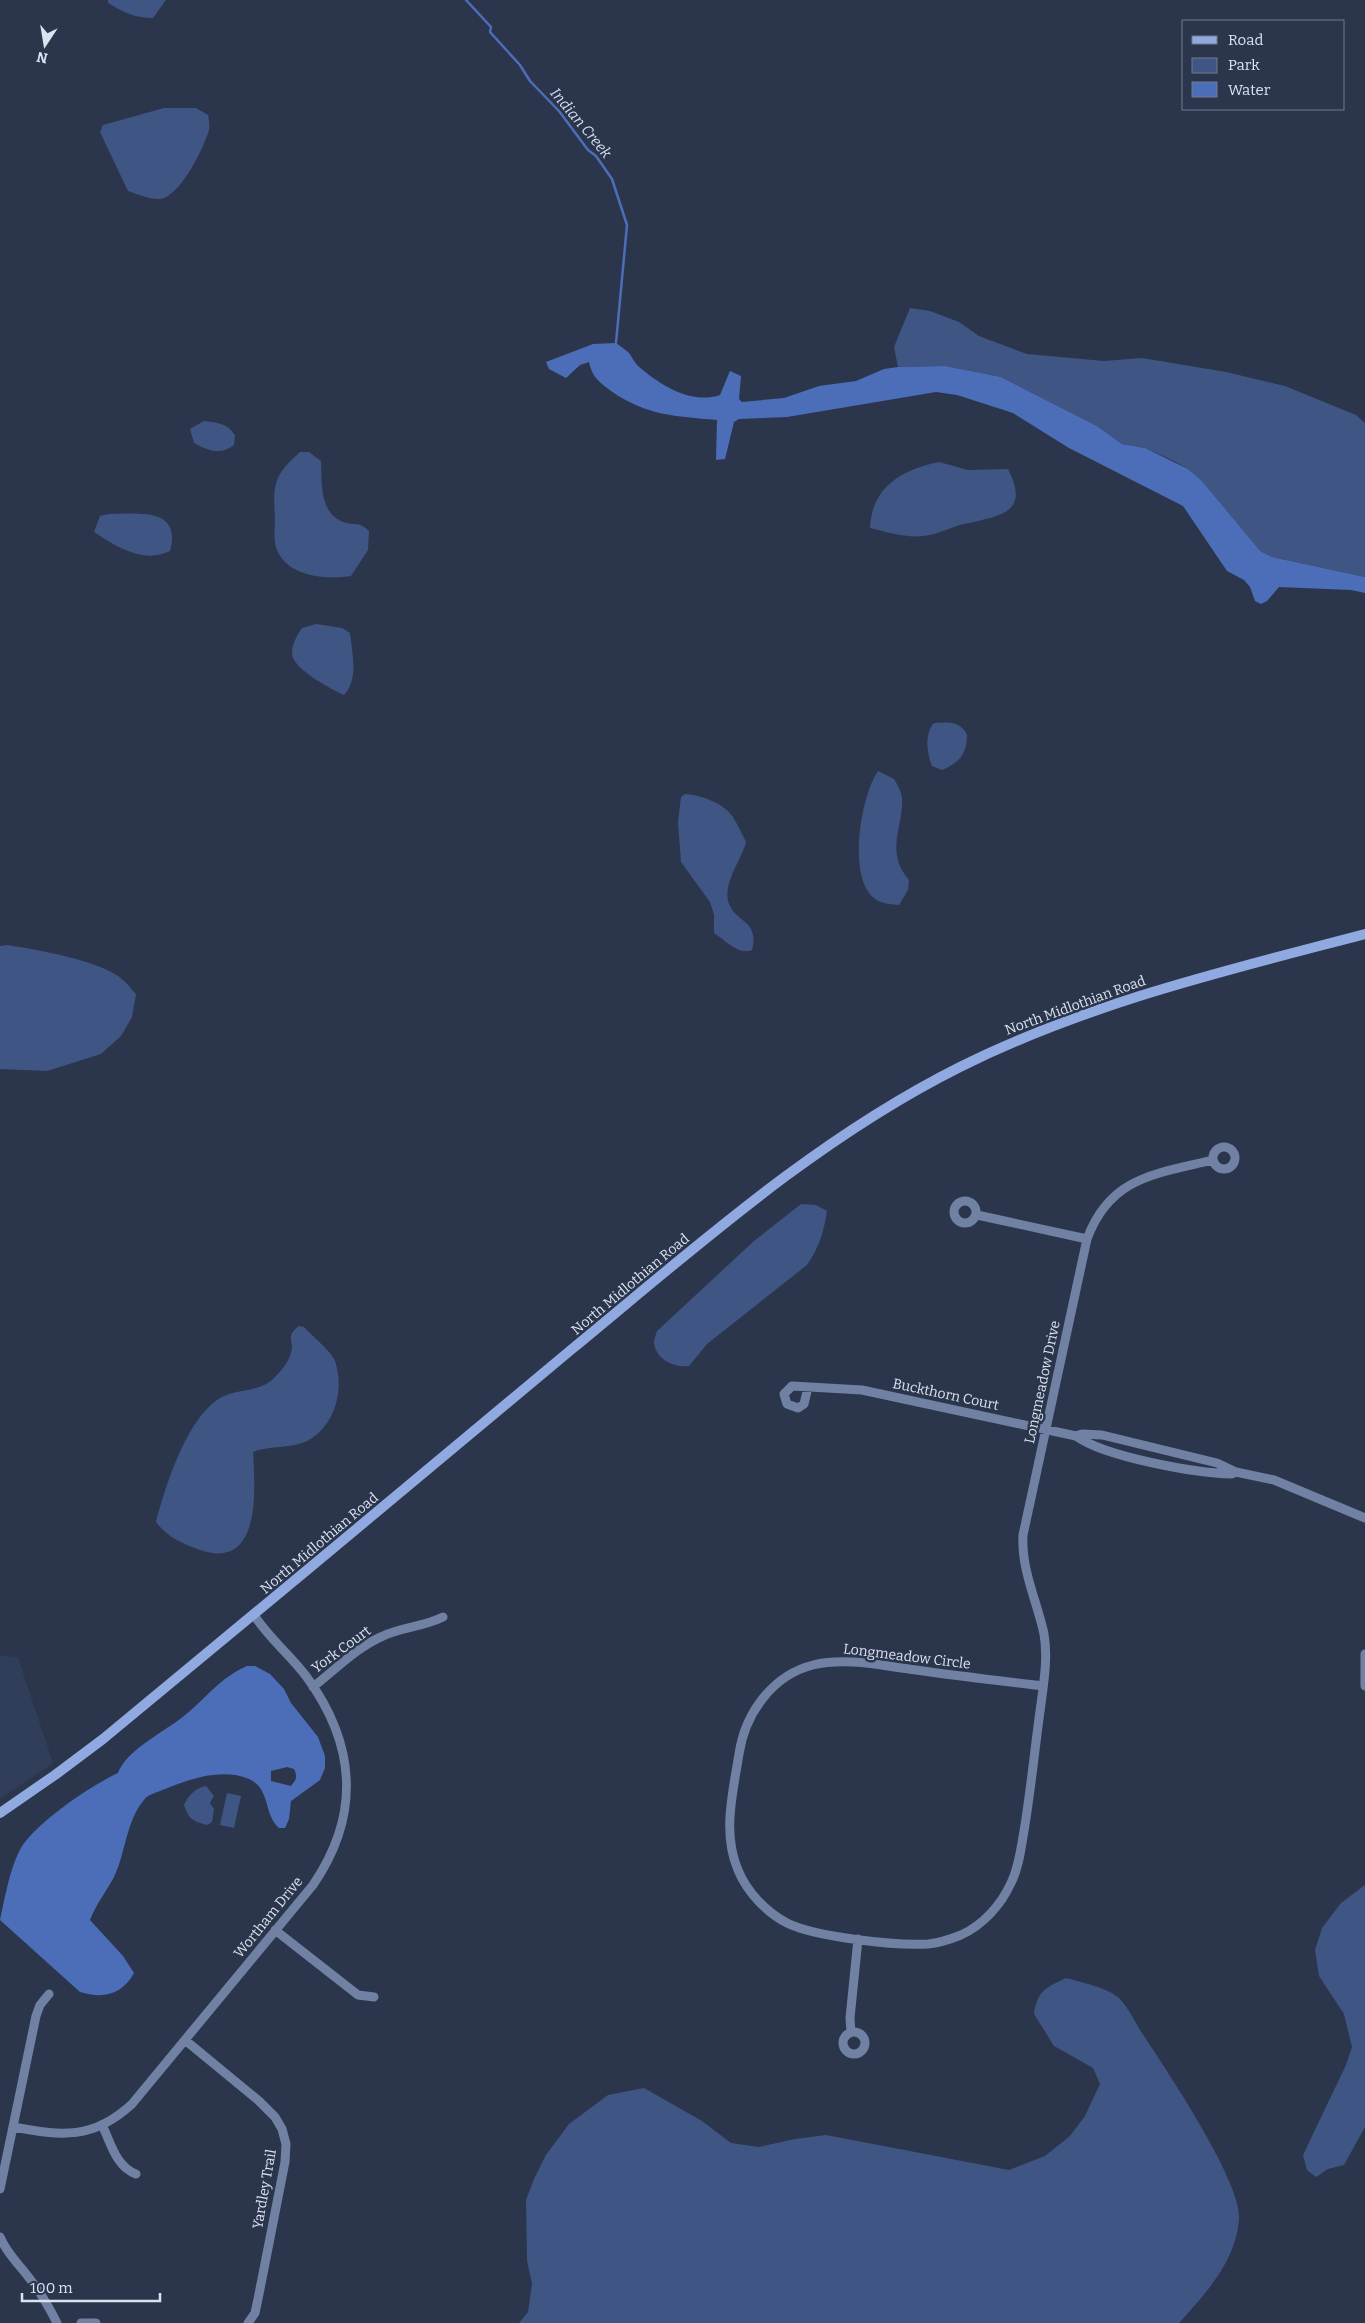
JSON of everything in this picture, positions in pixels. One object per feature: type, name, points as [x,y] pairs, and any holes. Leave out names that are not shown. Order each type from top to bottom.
[{"type":"main road","name":"North Midlothian Road","points":[[0,1812],[55,1775],[103,1739],[704,1240],[801,1164],[879,1112],[956,1069],[1038,1031],[1176,984],[1365,934]]},
{"type":"street","name":"Longmeadow Drive","points":[[1043,1686],[1044,1635],[1028,1576],[1023,1548],[1024,1535],[1087,1239],[1100,1211],[1119,1190],[1170,1170],[1213,1160]]},
{"type":"street","points":[[976,1215],[1087,1239]]},
{"type":"street","name":"Buckthorn Court","points":[[808,1387],[862,1390],[1076,1436],[1113,1453],[1200,1472],[1232,1474],[1236,1472]]},
{"type":"street","name":"Buckthorn Court","points":[[1076,1436],[1082,1434],[1102,1436],[1217,1463],[1236,1472],[1274,1480],[1365,1518]]},
{"type":"street","name":"Wortham Drive","points":[[13,2127],[66,2135],[102,2125],[122,2114],[185,2040],[323,1870],[335,1846],[344,1818],[347,1776],[342,1744],[329,1711],[313,1687],[254,1615]]},
{"type":"street","name":"York Court","points":[[313,1687],[379,1637],[397,1630],[430,1623],[442,1617]]},
{"type":"street","points":[[1365,1654],[1365,1686]]},
{"type":"street","name":"Longmeadow Circle","points":[[834,1662],[1043,1686],[1019,1861],[1013,1881],[1005,1895],[982,1922],[961,1935],[942,1941],[908,1944],[858,1939],[814,1931],[788,1923],[757,1899],[737,1869],[730,1842],[730,1810],[740,1742],[758,1705],[771,1689],[793,1672],[814,1665],[834,1662]]},
{"type":"street","points":[[275,1930],[358,1995],[374,1997]]},
{"type":"street","points":[[851,2032],[850,2018],[858,1939]]},
{"type":"street","points":[[0,2189],[36,2016],[40,2005],[49,1994]]},
{"type":"street","name":"Yardley Trail","points":[[185,2040],[275,2117],[286,2144],[255,2313],[248,2323]]},
{"type":"street","points":[[102,2125],[120,2164],[125,2170],[136,2174]]},
{"type":"street","points":[[0,2237],[13,2260],[29,2277],[46,2301],[57,2323]]},
{"type":"street","points":[[80,2323],[96,2323]]},
{"type":"shaded area","points":[[0,1655],[18,1658],[53,1763],[0,1799]]},
{"type":"green space","points":[[108,0],[166,0],[153,18],[129,14],[108,3]]},
{"type":"green space","points":[[164,108],[196,108],[208,115],[209,128],[198,157],[186,177],[166,197],[152,199],[128,191],[100,132],[103,125]]},
{"type":"green space","points":[[910,308],[930,311],[959,322],[979,336],[1027,354],[1104,361],[1142,358],[1226,372],[1285,386],[1356,415],[1365,423],[1365,577],[1272,557],[1260,551],[1201,480],[1188,469],[1145,448],[1122,444],[1097,426],[1001,377],[945,366],[898,367],[894,347]]},
{"type":"green space","points":[[204,421],[222,424],[229,428],[235,435],[234,445],[224,450],[214,451],[194,443],[190,429]]},
{"type":"green space","points":[[300,452],[309,452],[321,461],[323,495],[325,503],[334,516],[345,523],[362,526],[369,531],[368,550],[351,576],[320,577],[309,575],[290,566],[282,559],[277,550],[275,539],[275,489],[284,468]]},
{"type":"green space","points":[[939,462],[968,470],[1008,469],[1016,495],[1013,504],[1008,510],[999,515],[928,535],[903,535],[870,528],[876,501],[891,482],[901,475],[925,465]]},
{"type":"green space","points":[[109,514],[144,514],[164,520],[170,527],[172,537],[170,551],[160,555],[140,555],[121,548],[103,538],[94,532],[100,516]]},
{"type":"green space","points":[[316,624],[342,628],[350,633],[353,674],[349,689],[344,695],[305,672],[294,660],[292,650],[298,634],[302,628]]},
{"type":"green space","points":[[934,723],[954,723],[961,727],[967,735],[964,753],[957,761],[942,770],[932,766],[929,756],[928,738]]},
{"type":"green space","points":[[878,771],[894,779],[902,797],[896,849],[902,869],[909,880],[908,890],[899,905],[883,903],[874,898],[866,887],[861,873],[859,836],[862,816],[866,798]]},
{"type":"green space","points":[[685,794],[705,798],[724,808],[733,817],[746,842],[728,886],[727,894],[728,901],[735,914],[750,927],[754,940],[752,950],[742,951],[737,949],[714,933],[714,915],[710,902],[681,862],[678,822],[681,797]]},
{"type":"green space","points":[[7,945],[85,961],[113,973],[123,980],[136,994],[132,1017],[121,1036],[101,1054],[47,1071],[0,1069],[0,946]]},
{"type":"green space","points":[[801,1204],[816,1205],[827,1211],[820,1239],[807,1265],[707,1344],[689,1366],[678,1366],[662,1358],[658,1354],[654,1343],[657,1331],[754,1241]]},
{"type":"green space","points":[[299,1326],[304,1327],[326,1348],[335,1361],[339,1386],[334,1411],[328,1422],[310,1439],[299,1444],[253,1452],[254,1486],[250,1523],[245,1538],[235,1549],[220,1553],[200,1550],[187,1545],[165,1532],[156,1522],[172,1470],[189,1434],[211,1405],[224,1396],[263,1386],[274,1378],[288,1360],[292,1349],[291,1336]]},
{"type":"green space","points":[[206,1786],[214,1796],[210,1803],[214,1809],[212,1822],[207,1825],[192,1819],[184,1805],[192,1793]]},
{"type":"green space","points":[[227,1793],[241,1796],[234,1828],[220,1825]]},
{"type":"green space","points":[[1365,1885],[1365,2127],[1344,2165],[1328,2169],[1316,2177],[1307,2170],[1303,2155],[1346,2065],[1352,2047],[1344,2014],[1319,1976],[1315,1950],[1322,1928],[1341,1903]]},
{"type":"green space","points":[[1066,1978],[1101,1988],[1119,1998],[1200,2124],[1228,2177],[1236,2200],[1239,2217],[1237,2233],[1227,2261],[1210,2287],[1179,2323],[519,2323],[528,2312],[532,2284],[527,2260],[526,2200],[534,2179],[546,2155],[569,2124],[608,2095],[644,2088],[702,2121],[731,2143],[759,2147],[795,2139],[826,2135],[1009,2170],[1045,2156],[1070,2136],[1085,2116],[1100,2084],[1093,2068],[1054,2046],[1034,2014],[1038,1999],[1044,1990]]},
{"type":"water","points":[[616,343],[629,353],[637,364],[655,380],[686,395],[709,397],[720,395],[730,371],[741,376],[739,399],[742,402],[784,398],[819,386],[856,381],[884,369],[898,367],[945,366],[1001,377],[1097,426],[1122,444],[1145,448],[1188,469],[1201,480],[1260,551],[1272,557],[1365,577],[1365,593],[1351,590],[1279,587],[1267,601],[1261,604],[1255,601],[1250,587],[1244,580],[1227,571],[1183,506],[1069,448],[1013,413],[957,395],[936,392],[787,417],[739,419],[734,422],[725,459],[716,460],[717,420],[662,413],[637,406],[611,391],[600,382],[592,372],[589,362],[580,365],[566,378],[549,369],[546,362],[593,344]]},
{"type":"water","points":[[247,1666],[255,1666],[270,1674],[284,1689],[291,1703],[318,1737],[325,1756],[325,1768],[320,1780],[291,1801],[289,1819],[285,1828],[279,1828],[274,1822],[264,1795],[256,1783],[238,1776],[227,1774],[204,1776],[151,1794],[145,1798],[133,1817],[114,1877],[90,1920],[123,1956],[134,1973],[118,1991],[104,1995],[80,1992],[0,1920],[9,1880],[20,1850],[33,1833],[55,1813],[81,1794],[118,1773],[123,1764],[138,1748],[184,1716],[221,1682]],"holes":[[[287,1767],[294,1769],[296,1778],[291,1786],[271,1781],[271,1771]]]},
{"type":"waterway","name":"Indian Creek","points":[[466,0],[491,27],[490,32],[520,65],[530,81],[559,111],[588,150],[596,156],[612,179],[627,225],[616,343]]}]
